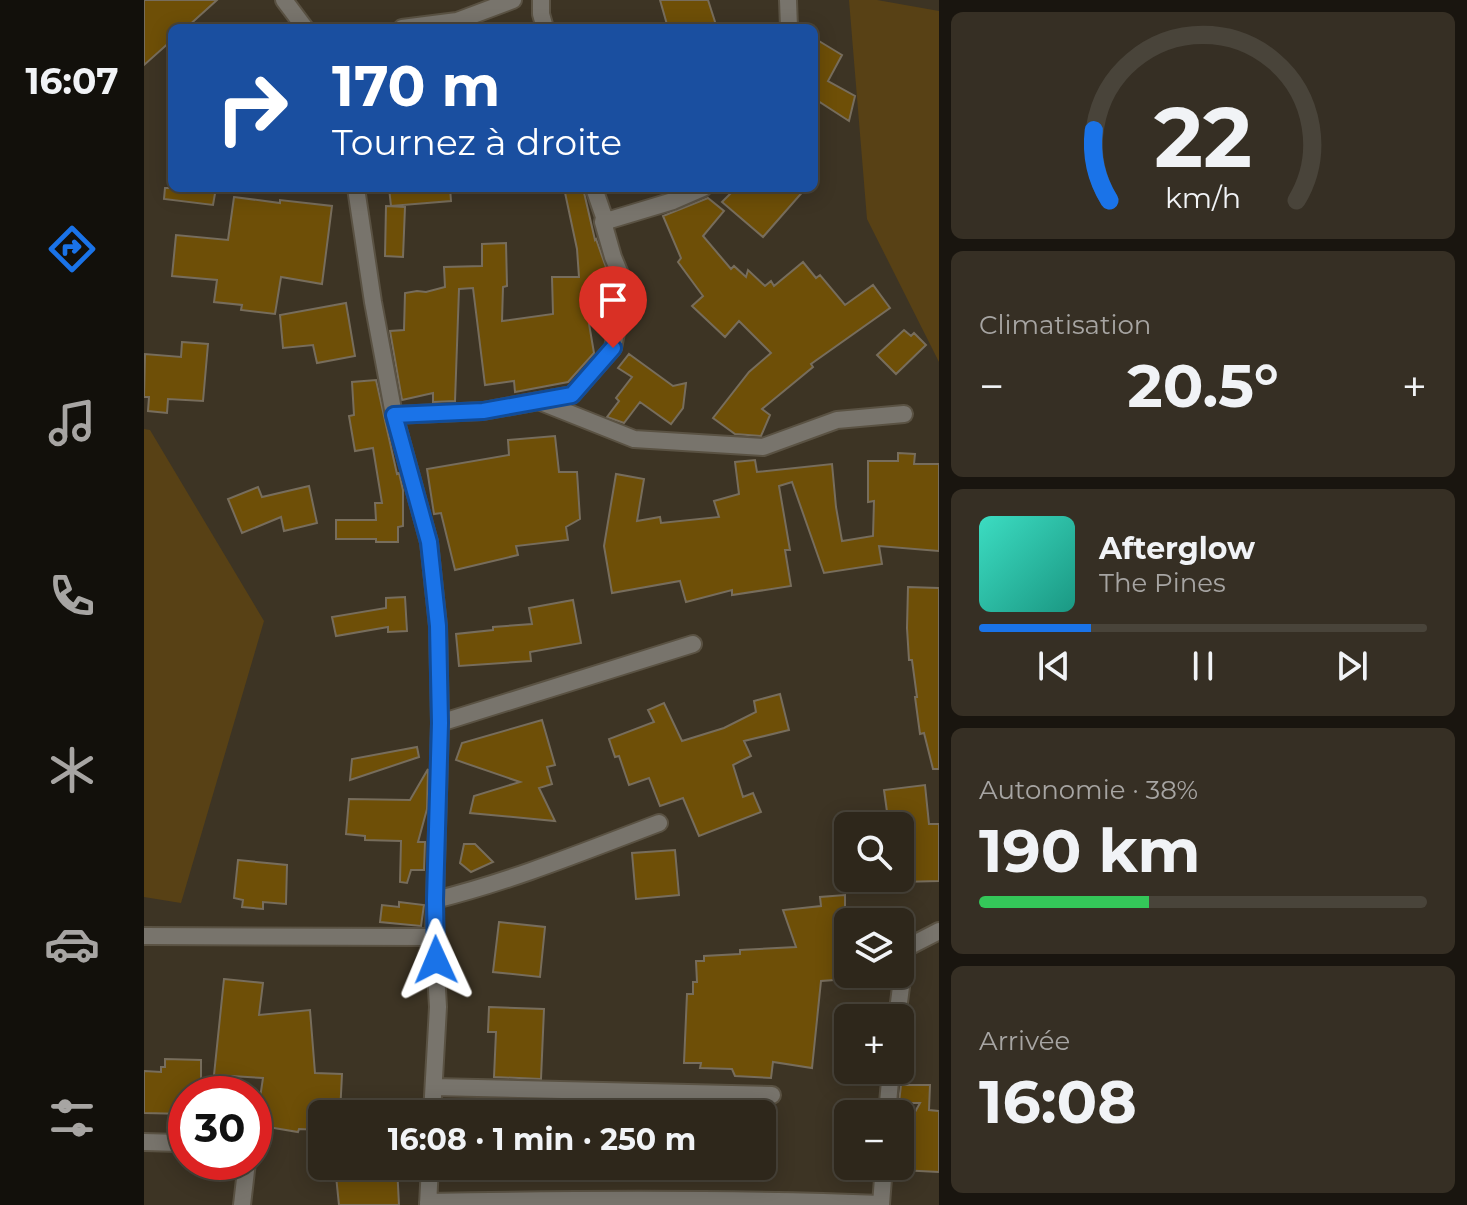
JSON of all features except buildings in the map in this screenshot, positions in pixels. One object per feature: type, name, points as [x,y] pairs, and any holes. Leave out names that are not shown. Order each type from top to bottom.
[{"type":"street","points":[[284,0],[302,24]]},
{"type":"street","points":[[433,24],[457,21],[513,0]]},
{"type":"street","points":[[541,0],[544,24]]},
{"type":"street","points":[[788,0],[789,24]]},
{"type":"street","points":[[357,192],[394,415],[429,542],[438,626],[440,723],[434,937],[438,1007],[433,1100]]},
{"type":"street","points":[[394,415],[483,411],[572,395],[613,348],[625,286],[613,257],[595,192]]},
{"type":"street","points":[[603,222],[694,192]]},
{"type":"street","points":[[539,401],[634,439],[763,447],[837,420],[904,414]]},
{"type":"street","points":[[440,723],[693,644]]},
{"type":"street","points":[[435,900],[468,892],[659,823]]},
{"type":"street","points":[[899,1004],[906,948],[939,931]]},
{"type":"street","points":[[144,936],[434,937]]},
{"type":"street","points":[[434,1087],[772,1095]]},
{"type":"street","points":[[144,1142],[168,1143]]},
{"type":"street","points":[[242,1205],[245,1180]]},
{"type":"street","points":[[429,1180],[428,1203],[600,1198],[767,1199],[881,1204],[883,1180]]},
{"type":"shaded area","points":[[849,0],[877,0],[939,11],[939,362],[867,219]]},
{"type":"shaded area","points":[[144,429],[150,430],[264,621],[181,903],[144,897]]},
{"type":"route","points":[[436,960],[440,723],[438,626],[429,542],[394,415],[483,411],[572,395],[613,348]]}]
